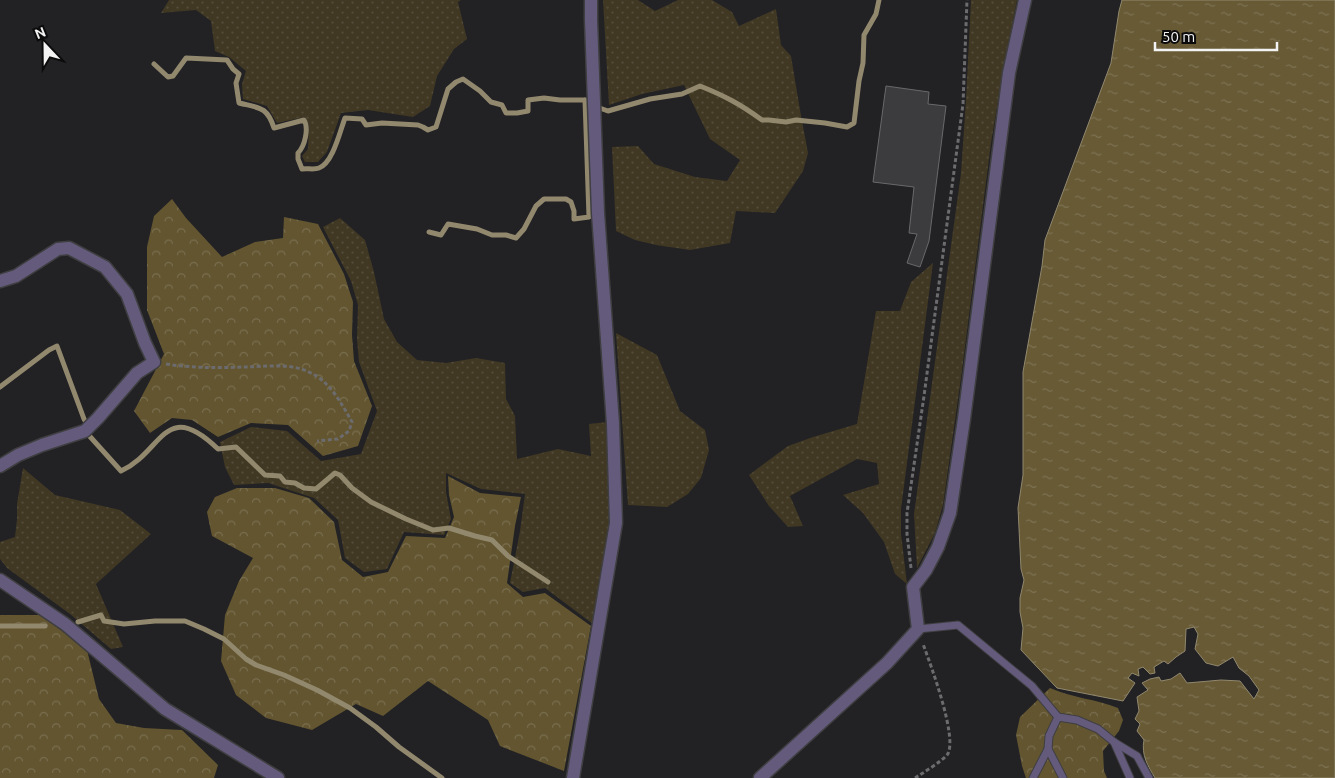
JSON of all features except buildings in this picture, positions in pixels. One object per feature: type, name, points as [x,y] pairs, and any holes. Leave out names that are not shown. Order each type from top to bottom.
[{"type":"street","points":[[572,778],[616,522],[613,424],[598,214],[591,0]]},
{"type":"street","points":[[760,778],[887,663],[918,629],[913,587],[926,570],[938,547],[950,513],[1009,73],[1025,0]]},
{"type":"street","points":[[0,281],[16,276],[58,249],[69,248],[105,266],[127,294],[154,362],[137,373],[85,431],[42,445],[18,455],[0,466]]},
{"type":"street","points":[[0,580],[65,624],[165,709],[278,778]]},
{"type":"lane","points":[[918,629],[958,625],[1032,686],[1058,717],[1077,720],[1098,729],[1114,742],[1137,756],[1149,778]]},
{"type":"lane","points":[[1033,778],[1048,749],[1049,736],[1058,717]]},
{"type":"lane","points":[[1114,742],[1130,778]]},
{"type":"lane","points":[[1048,749],[1063,778]]},
{"type":"path","points":[[913,587],[907,534],[907,513],[963,104],[967,0]]},
{"type":"path","points":[[154,362],[183,367],[213,368],[292,366],[312,373],[327,385],[342,404],[352,422],[349,431],[338,438],[317,441]]},
{"type":"path","points":[[915,778],[946,756],[951,747],[941,695],[918,629]]},
{"type":"shaded area","points":[[169,0],[461,0],[458,2],[467,39],[454,49],[437,76],[430,106],[413,117],[368,110],[341,113],[327,152],[318,162],[305,162],[302,156],[308,149],[309,125],[305,117],[277,123],[267,106],[243,99],[242,84],[246,71],[229,57],[215,51],[211,21],[196,10],[161,13]]},
{"type":"shaded area","points":[[603,0],[638,0],[655,11],[678,0],[712,0],[732,12],[739,26],[776,9],[781,45],[791,56],[808,153],[803,171],[775,213],[736,211],[730,243],[690,250],[635,240],[616,231],[612,147],[638,146],[654,164],[695,177],[727,181],[740,160],[710,139],[684,85],[642,94],[609,105]]},
{"type":"shaded area","points":[[971,0],[1017,0],[991,143],[943,505],[935,533],[917,568],[914,514],[961,173]]},
{"type":"shaded area","points":[[340,218],[365,240],[384,319],[397,342],[417,360],[446,363],[476,358],[505,363],[506,399],[515,416],[517,459],[558,449],[591,456],[589,424],[608,422],[609,530],[593,624],[545,588],[523,592],[510,583],[525,494],[481,489],[446,473],[446,492],[451,519],[444,535],[404,532],[387,569],[364,572],[345,558],[338,520],[314,498],[268,483],[234,485],[225,467],[220,442],[251,427],[287,431],[321,461],[361,454],[377,411],[359,362],[357,339],[358,305],[351,281],[323,227]]},
{"type":"shaded area","points":[[933,263],[901,509],[901,534],[907,584],[895,574],[884,542],[863,513],[843,495],[879,484],[877,463],[857,459],[790,496],[803,526],[788,527],[769,506],[749,475],[788,446],[857,424],[876,311],[900,311],[911,282]]},
{"type":"shaded area","points":[[616,333],[657,355],[680,411],[705,430],[709,450],[701,478],[688,494],[667,507],[628,505]]},
{"type":"shaded area","points":[[23,468],[55,495],[120,510],[151,534],[96,584],[123,647],[111,649],[70,614],[7,568],[0,559],[0,542],[15,537],[17,504]]},
{"type":"green space","points":[[172,199],[186,218],[222,257],[255,242],[283,238],[284,217],[318,224],[344,274],[353,302],[352,335],[354,361],[372,406],[358,446],[323,456],[288,425],[251,423],[218,437],[192,420],[172,418],[150,433],[134,411],[164,354],[147,310],[147,247],[154,216]]},
{"type":"green space","points":[[448,476],[480,493],[521,497],[507,583],[523,597],[545,593],[591,626],[564,771],[500,746],[488,720],[428,681],[383,716],[356,704],[312,730],[266,718],[236,695],[221,661],[225,615],[239,581],[253,558],[212,536],[207,512],[215,497],[237,488],[275,488],[309,498],[334,522],[342,560],[363,577],[388,572],[406,536],[445,538],[454,517],[449,495]]},
{"type":"green space","points":[[0,615],[41,615],[87,650],[99,699],[116,723],[144,728],[182,730],[218,765],[214,778],[0,778]]},
{"type":"green space","points":[[1050,688],[1118,708],[1123,720],[1119,731],[1103,751],[1104,771],[1107,778],[1026,778],[1016,735],[1020,717]]},
{"type":"water","points":[[1122,0],[1335,0],[1335,778],[1155,778],[1144,755],[1144,740],[1137,731],[1140,724],[1135,719],[1139,711],[1137,697],[1148,690],[1142,683],[1159,677],[1161,681],[1171,679],[1180,673],[1187,683],[1221,680],[1240,681],[1254,699],[1259,690],[1249,676],[1239,668],[1233,657],[1218,666],[1206,663],[1195,649],[1198,634],[1194,627],[1186,629],[1185,651],[1168,664],[1164,661],[1154,667],[1155,673],[1150,674],[1143,667],[1138,669],[1139,676],[1132,673],[1128,678],[1135,683],[1123,701],[1057,688],[1021,650],[1023,628],[1020,598],[1024,580],[1021,569],[1018,508],[1023,475],[1023,372],[1045,240],[1111,63]]},
{"type":"waterway","points":[[154,64],[168,77],[173,76],[186,58],[227,60],[239,74],[236,83],[239,103],[261,109],[268,116],[274,128],[304,120],[306,137],[298,153],[302,169],[315,169],[324,165],[332,153],[345,118],[362,119],[366,125],[382,123],[418,125],[428,130],[436,127],[448,89],[463,79],[480,91],[491,102],[502,105],[506,113],[528,111],[528,100],[544,98],[585,100],[594,106],[608,111],[650,99],[682,94],[700,86],[747,109],[762,120],[786,122],[796,120],[847,127],[854,123],[863,63],[864,35],[876,14],[879,0]]},
{"type":"waterway","points":[[429,232],[441,235],[448,224],[477,229],[492,235],[506,235],[516,238],[524,229],[536,206],[544,199],[566,199],[571,202],[574,219],[589,217],[585,100]]},
{"type":"waterway","points":[[0,387],[57,346],[87,424],[85,431],[121,471],[135,462],[165,433],[175,428],[186,428],[200,434],[218,449],[236,447],[265,475],[280,476],[285,482],[295,483],[304,488],[316,489],[335,473],[340,475],[352,488],[371,502],[406,519],[433,530],[449,528],[492,540],[508,556],[548,582]]},
{"type":"waterway","points":[[78,622],[101,615],[104,621],[124,624],[185,621],[204,629],[224,639],[246,659],[256,665],[317,690],[350,708],[442,778]]},
{"type":"waterway","points":[[0,626],[45,626]]}]
